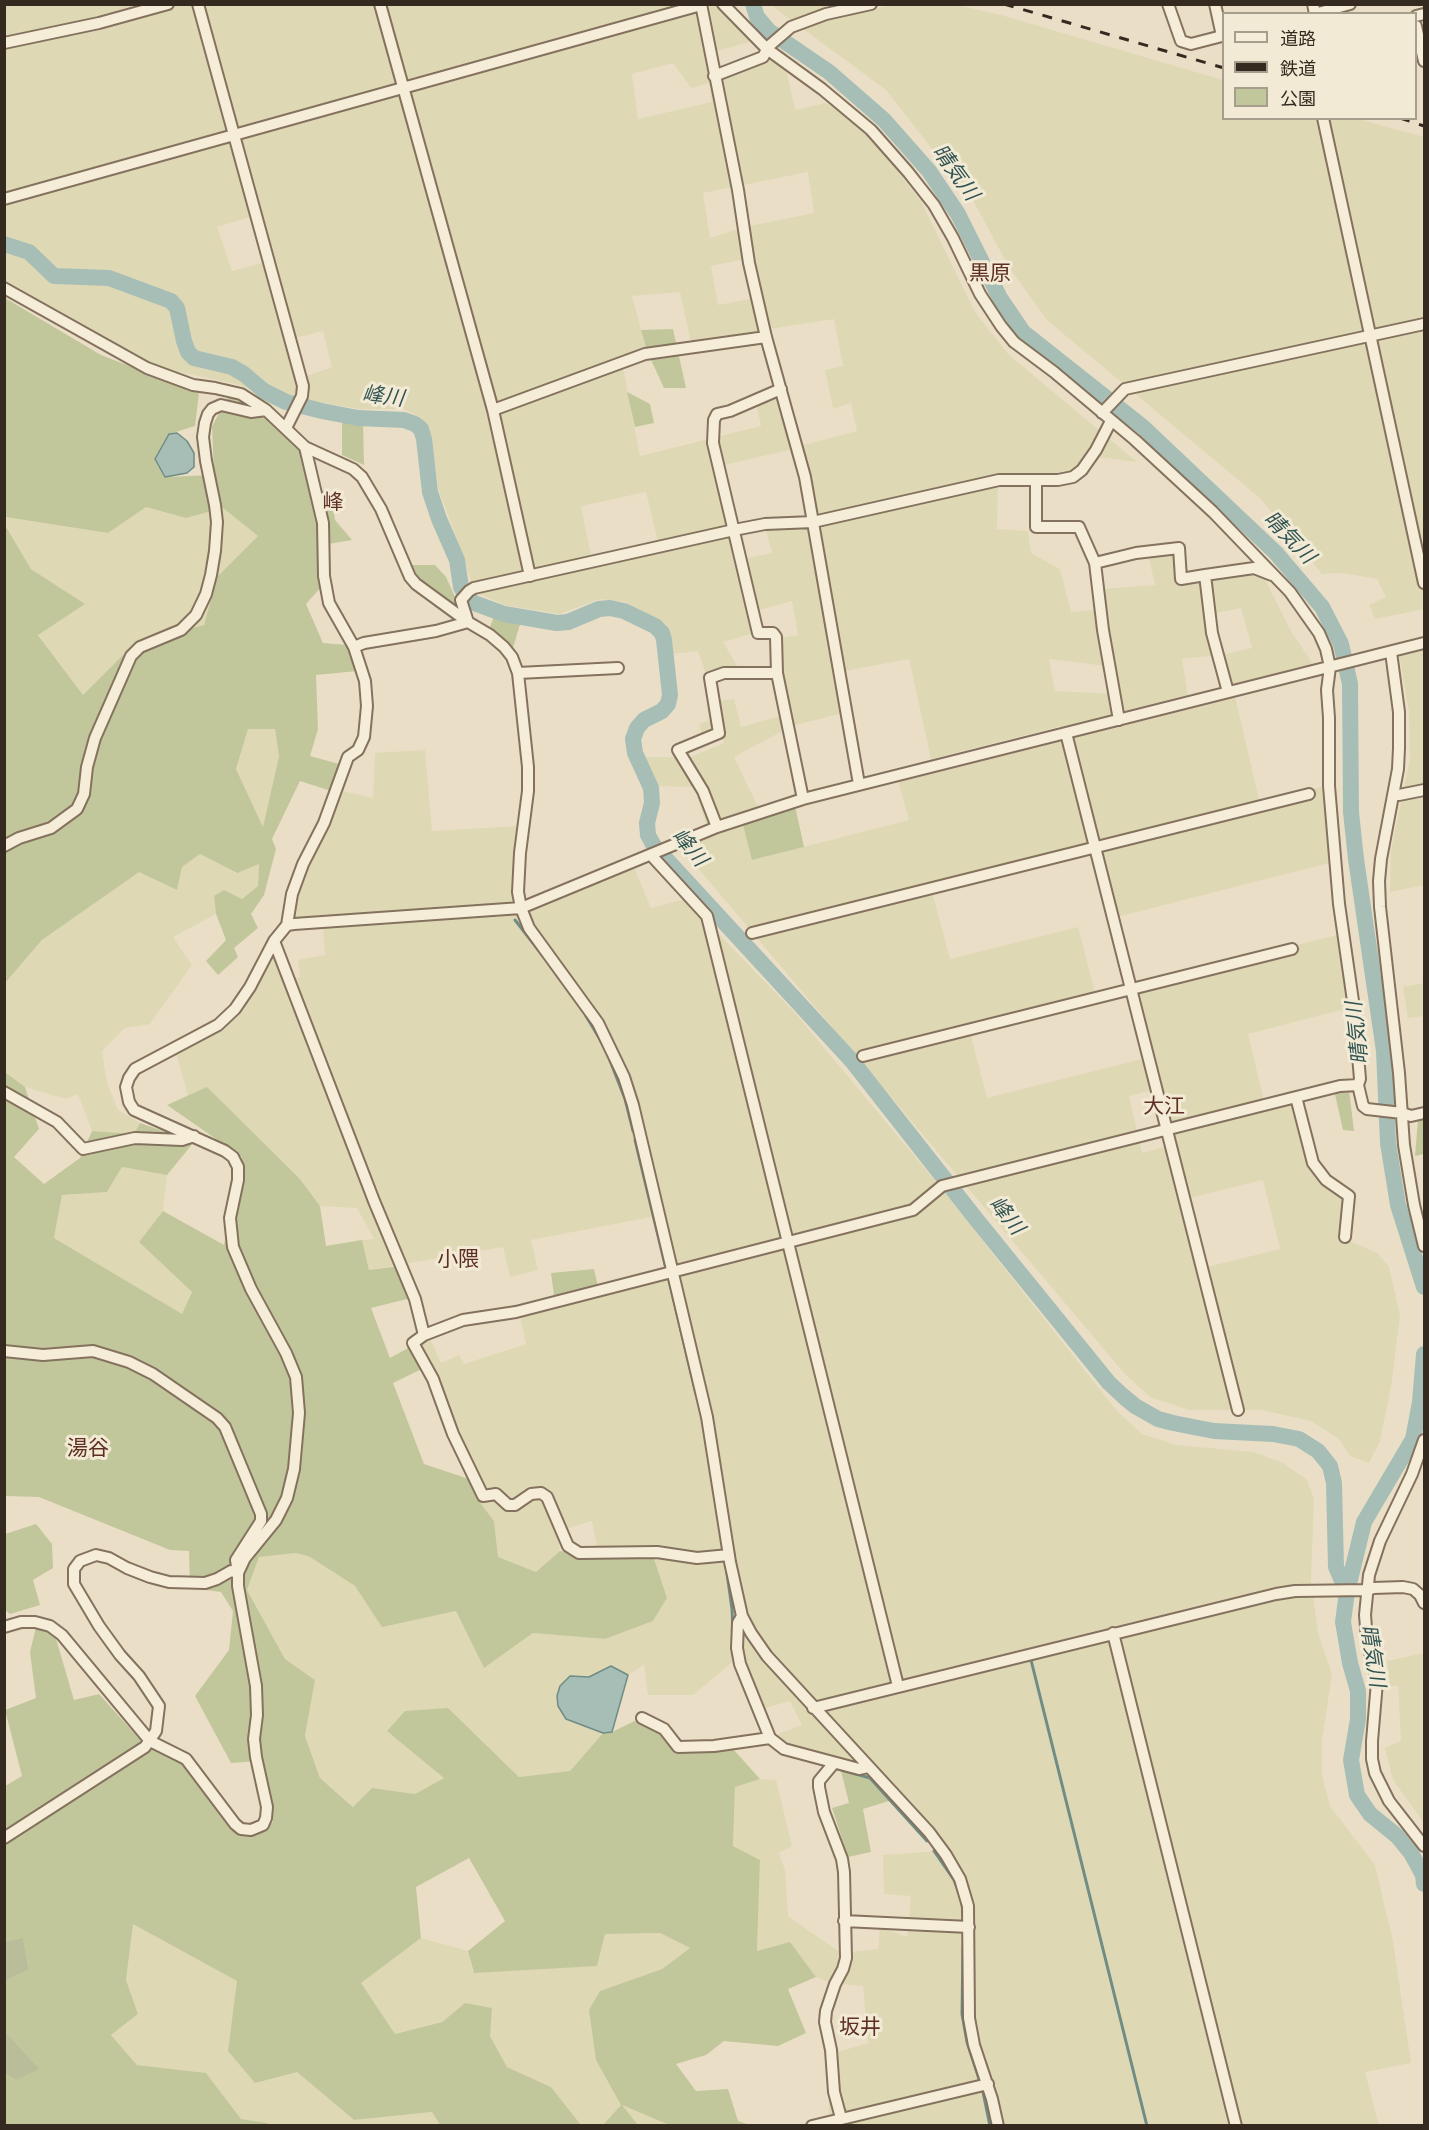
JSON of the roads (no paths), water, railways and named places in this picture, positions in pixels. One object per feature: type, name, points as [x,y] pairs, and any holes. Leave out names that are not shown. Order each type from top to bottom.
[{"type":"street","points":[[4,43],[99,23],[168,4]]},
{"type":"street","points":[[198,4],[303,386],[302,396],[286,428]]},
{"type":"street","points":[[380,4],[493,410],[530,576]]},
{"type":"street","points":[[723,4],[768,48],[871,130],[908,172],[934,205],[980,294],[1014,342],[1106,415],[1204,504],[1276,577],[1307,614],[1326,649],[1330,667],[1327,690],[1329,786],[1339,904],[1354,1008],[1360,1079],[1358,1085],[1363,1106],[1367,1109],[1411,1116],[1425,1113]]},
{"type":"street","points":[[714,76],[763,57],[768,48],[791,27],[826,14],[872,4]]},
{"type":"street","points":[[1168,4],[1181,41],[1191,44],[1222,36],[1215,4]]},
{"type":"street","points":[[1322,12],[1350,4]]},
{"type":"street","points":[[4,199],[701,5],[738,190],[749,263],[766,337],[805,477],[860,784]]},
{"type":"street","points":[[1418,43],[1425,61]]},
{"type":"street","points":[[1323,120],[1425,583]]},
{"type":"street","points":[[4,288],[147,368],[193,385],[241,394],[266,410],[305,447],[353,469],[362,477],[381,509],[410,577],[423,591],[504,647],[512,657],[518,673],[528,767],[528,791],[520,853],[518,892],[521,908],[529,928],[598,1023],[624,1077],[633,1105],[708,1417],[729,1555],[742,1616],[767,1656],[929,1832],[946,1855],[966,1895],[969,1927],[969,2018],[974,2045],[988,2084],[998,2126]]},
{"type":"street","points":[[468,622],[461,600],[469,591],[530,576],[734,530],[765,524],[813,522],[999,480],[1058,480],[1073,477],[1082,470],[1096,450],[1106,415],[1125,388],[1425,324]]},
{"type":"street","points":[[493,410],[645,354],[766,337]]},
{"type":"street","points":[[781,388],[730,411],[717,414],[714,420],[713,443],[758,633],[773,633],[776,637],[777,673],[803,799]]},
{"type":"street","points":[[4,846],[19,838],[51,828],[77,809],[84,794],[87,767],[95,738],[131,656],[140,647],[181,630],[196,615],[212,575],[216,541],[215,505],[203,437],[208,414],[212,409],[221,405],[251,412],[266,410]]},
{"type":"street","points":[[238,1573],[244,1558],[276,1520],[287,1498],[294,1469],[299,1413],[296,1377],[233,1247],[230,1218],[238,1167],[233,1157],[194,1136],[134,1110],[126,1094],[129,1078],[135,1069],[218,1025],[235,1009],[250,987],[274,941],[287,926],[292,894],[303,864],[324,823],[348,757],[358,750],[364,736],[367,715],[366,693],[360,661],[333,612],[327,596],[324,576],[323,523],[305,447]]},
{"type":"street","points":[[1036,480],[1036,527],[1079,526],[1095,563],[1103,630],[1119,720]]},
{"type":"street","points":[[1095,563],[1136,553],[1179,548],[1181,579],[1254,568],[1276,577]]},
{"type":"street","points":[[1205,575],[1212,633],[1228,692]]},
{"type":"street","points":[[354,647],[364,643],[436,631],[468,622]]},
{"type":"street","points":[[287,926],[521,908],[717,826],[803,799],[1425,643]]},
{"type":"street","points":[[1390,652],[1399,712],[1399,748],[1394,794],[1386,826],[1379,881],[1400,1073],[1399,1113],[1414,1204],[1425,1246]]},
{"type":"street","points":[[518,673],[618,668]]},
{"type":"street","points":[[717,826],[703,790],[678,750],[718,733],[710,678],[724,673],[777,673]]},
{"type":"street","points":[[1066,733],[1238,1410]]},
{"type":"street","points":[[1394,794],[1425,790]]},
{"type":"street","points":[[752,933],[1309,794]]},
{"type":"street","points":[[651,855],[707,916],[898,1686]]},
{"type":"street","points":[[274,941],[374,1201],[415,1299],[424,1335]]},
{"type":"street","points":[[863,1056],[1292,949]]},
{"type":"street","points":[[729,1555],[697,1558],[657,1552],[579,1553],[568,1546],[547,1497],[541,1493],[531,1494],[515,1505],[508,1505],[496,1494],[483,1496],[471,1476],[453,1434],[433,1379],[413,1342],[424,1335],[463,1320],[516,1312],[913,1210],[942,1186],[959,1181],[1340,1086],[1358,1085]]},
{"type":"street","points":[[4,1092],[57,1122],[83,1149],[135,1138],[182,1140],[194,1136]]},
{"type":"street","points":[[1296,1097],[1313,1163],[1326,1180],[1348,1196],[1345,1237]]},
{"type":"street","points":[[4,1351],[43,1355],[93,1351],[106,1354],[153,1374],[217,1418],[225,1427],[261,1514],[261,1521],[236,1560],[238,1586],[256,1686],[257,1715],[254,1739],[267,1808],[263,1825],[251,1830],[241,1829],[234,1824],[186,1759],[150,1741],[62,1635],[50,1626],[35,1622],[21,1622],[4,1627]]},
{"type":"street","points":[[1425,1440],[1412,1474],[1380,1541],[1365,1590],[1367,1640],[1377,1682],[1372,1741],[1375,1773],[1389,1801],[1425,1846]]},
{"type":"street","points":[[4,1838],[145,1747],[156,1731],[159,1706],[99,1626],[74,1584],[74,1569],[80,1561],[96,1555],[109,1557],[127,1568],[169,1582],[205,1582],[217,1579],[231,1571],[238,1573]]},
{"type":"street","points":[[813,1708],[1276,1594],[1404,1587],[1413,1588],[1425,1603]]},
{"type":"street","points":[[742,1616],[738,1623],[737,1648],[740,1664],[770,1738],[784,1749],[859,1769],[868,1767]]},
{"type":"street","points":[[1113,1634],[1236,2126]]},
{"type":"street","points":[[642,1718],[664,1729],[678,1747],[714,1746],[770,1738]]},
{"type":"street","points":[[834,1763],[819,1781],[819,1786],[824,1812],[842,1859],[844,1872],[846,1958],[825,2011],[834,2092],[841,2118]]},
{"type":"street","points":[[844,1921],[969,1927]]},
{"type":"street","points":[[812,2126],[988,2084]]},
{"type":"water","points":[[177,433],[187,441],[194,453],[194,467],[187,473],[165,477],[155,459],[169,434]]},
{"type":"water","points":[[611,1666],[628,1675],[612,1732],[603,1733],[566,1719],[558,1706],[557,1696],[560,1686],[570,1676],[589,1677]]},
{"type":"waterway","name":"晴気川","points":[[753,4],[757,17],[769,31],[829,72],[884,120],[929,171],[958,214],[1000,298],[1023,332],[1143,427],[1276,553],[1322,607],[1341,644],[1350,684],[1351,812],[1384,1051],[1388,1143],[1398,1205],[1424,1287]]},
{"type":"waterway","name":"峰川","points":[[4,244],[29,252],[54,276],[109,278],[171,301],[177,308],[188,352],[194,358],[232,367],[264,391],[286,402],[358,418],[404,420],[415,424],[421,429],[424,439],[430,492],[457,560],[461,587],[474,603],[504,614],[557,623],[568,622],[599,609],[610,608],[624,611],[655,626],[662,633],[670,695],[668,704],[662,711],[644,720],[637,728],[633,739],[635,753],[651,788],[652,803],[647,823],[648,835],[654,846],[852,1061],[976,1219],[1109,1383],[1123,1396],[1158,1419],[1214,1431],[1273,1434],[1299,1439],[1318,1451],[1330,1466],[1334,1483],[1336,1567],[1347,1592]]},
{"type":"waterway","points":[[515,920],[543,956]]},
{"type":"waterway","points":[[586,1016],[604,1046]]},
{"type":"waterway","points":[[609,1058],[625,1099],[633,1131]]},
{"type":"waterway","points":[[635,1140],[666,1269]]},
{"type":"waterway","points":[[668,1276],[696,1394]]},
{"type":"waterway","name":"晴気川","points":[[1424,1354],[1420,1402],[1413,1439],[1364,1522],[1347,1592],[1343,1622],[1350,1663],[1358,1691],[1358,1719],[1351,1760],[1357,1795],[1370,1814],[1397,1836],[1411,1853],[1423,1875],[1424,1884]]},
{"type":"waterway","points":[[726,1566],[733,1631]]},
{"type":"waterway","points":[[1031,1660],[1147,2126]]},
{"type":"waterway","points":[[838,1769],[870,1778],[927,1841]]},
{"type":"waterway","points":[[934,1851],[954,1880],[958,1890]]},
{"type":"waterway","points":[[962,1902],[963,1917]]},
{"type":"waterway","points":[[963,1947],[962,2014],[967,2042],[979,2079]]},
{"type":"waterway","points":[[983,2092],[990,2126]]},
{"type":"railway","points":[[1004,4],[1222,67]]},
{"type":"railway","points":[[1406,120],[1424,126]]},
{"type":"district","name":"黒原","points":[[990,274]]},
{"type":"district","name":"峰","points":[[333,503]]},
{"type":"district","name":"大江","points":[[1164,1107]]},
{"type":"district","name":"小隈","points":[[458,1260]]},
{"type":"district","name":"湯谷","points":[[88,1449]]},
{"type":"district","name":"坂井","points":[[860,2028]]}]
